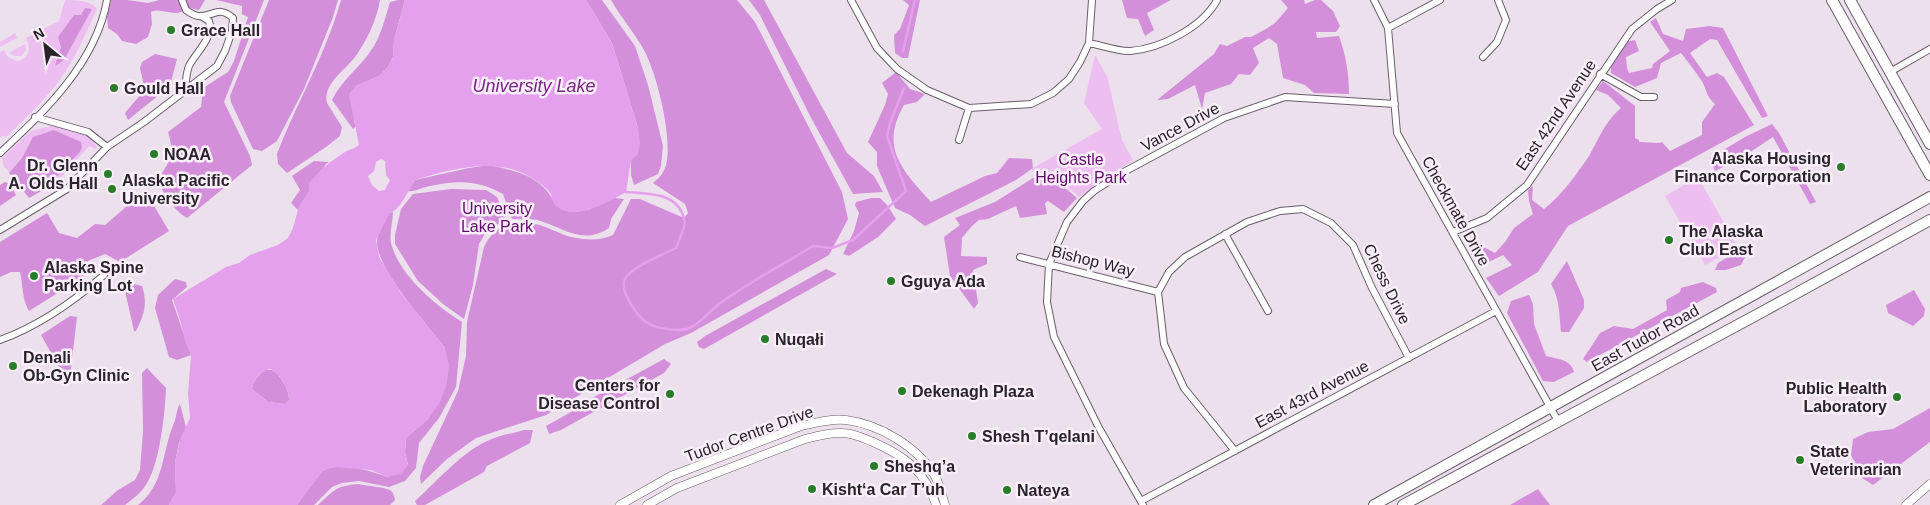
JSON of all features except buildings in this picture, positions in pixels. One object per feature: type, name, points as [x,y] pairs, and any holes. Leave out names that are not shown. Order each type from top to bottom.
[{"type":"main road","points":[[1832,0],[1930,175]]},
{"type":"main road","points":[[1850,0],[1930,144]]},
{"type":"main road","name":"East Tudor Road","points":[[1374,505],[1930,197]]},
{"type":"main road","name":"East Tudor Road","points":[[1403,505],[1930,220]]},
{"type":"street","points":[[0,153],[61,92],[92,45],[104,19],[107,0]]},
{"type":"street","points":[[182,0],[186,10],[209,21],[210,32],[188,67],[185,90]]},
{"type":"street","points":[[851,0],[877,48],[897,69],[927,90],[969,108],[1031,104],[1053,93],[1068,79],[1080,62],[1089,43],[1092,0]]},
{"type":"street","points":[[1089,43],[1129,52],[1161,44],[1194,26],[1214,6],[1217,0]]},
{"type":"street","name":"Checkmate Drive","points":[[1374,0],[1388,28],[1397,133],[1558,421]]},
{"type":"street","points":[[1388,28],[1440,0]]},
{"type":"street","points":[[1482,57],[1497,42],[1506,20],[1498,0]]},
{"type":"street","name":"East 42nd Avenue","points":[[1452,232],[1487,218],[1527,185],[1600,74],[1632,30],[1657,9],[1672,0]]},
{"type":"street","points":[[0,230],[66,188],[107,147],[144,122],[217,66],[225,51],[234,24],[233,18],[222,11],[201,16]]},
{"type":"street","points":[[1890,72],[1930,49]]},
{"type":"street","points":[[1600,74],[1641,97],[1654,97]]},
{"type":"street","name":"Vance Drive","points":[[1142,503],[1099,428],[1054,337],[1047,302],[1049,264],[1067,222],[1083,201],[1094,191],[1122,173],[1224,118],[1285,97],[1395,104]]},
{"type":"street","points":[[959,140],[969,108]]},
{"type":"street","points":[[35,117],[88,132],[107,147]]},
{"type":"street","name":"Chess Drive","points":[[1158,292],[1169,272],[1185,257],[1225,234],[1247,222],[1280,211],[1303,209],[1331,223],[1353,245],[1372,288],[1409,358]]},
{"type":"street","points":[[1225,234],[1268,311]]},
{"type":"street","name":"Bishop Way","points":[[1020,257],[1158,292]]},
{"type":"street","points":[[0,340],[30,327],[78,298],[104,275]]},
{"type":"street","points":[[1158,292],[1164,344],[1184,388],[1235,451]]},
{"type":"street","name":"East 43rd Avenue","points":[[1142,503],[1496,311]]},
{"type":"street","name":"Tudor Centre Drive","points":[[620,505],[671,476],[801,426],[845,419],[890,435],[909,448],[926,464],[934,475],[945,505]]},
{"type":"street","name":"Tudor Centre Drive","points":[[647,505],[677,488],[805,439],[825,434],[844,433],[860,437],[903,457],[925,481],[936,505]]},
{"type":"street","points":[[1906,505],[1930,484]]},
{"type":"green space","points":[[65,0],[87,2],[97,9],[75,55],[59,81],[40,104],[5,138],[3,136],[0,138],[0,52],[4,50],[8,57],[17,61],[25,58],[29,49],[26,38],[59,21]]},
{"type":"green space","points":[[111,0],[148,3],[159,0],[180,0],[183,11],[179,13],[151,12],[152,24],[148,37],[136,44],[122,41],[117,34],[108,28],[107,17]]},
{"type":"green space","points":[[185,0],[205,0],[199,10],[189,8]]},
{"type":"green space","points":[[216,0],[264,0],[224,102],[250,156],[252,165],[187,218],[173,206],[157,180],[170,158],[171,146],[168,132],[201,107],[203,88],[228,72],[234,61],[248,17],[242,14],[242,6]]},
{"type":"green space","points":[[269,0],[338,0],[304,89],[277,141],[262,151],[253,149],[230,96]]},
{"type":"green space","points":[[341,0],[380,0],[375,20],[363,45],[329,88],[327,103],[342,127],[340,136],[287,173],[278,164],[277,154],[327,40]]},
{"type":"green space","points":[[405,0],[394,40],[393,57],[388,67],[379,76],[356,86],[354,121],[356,126],[353,129],[332,100],[340,87],[374,46],[390,2]]},
{"type":"green space","points":[[586,0],[602,0],[635,46],[648,85],[663,146],[661,166],[658,174],[634,185],[631,175],[631,160],[638,128],[612,43]]},
{"type":"green space","points":[[611,0],[737,0],[755,22],[842,192],[848,219],[829,255],[691,333],[665,344],[546,415],[476,438],[447,459],[421,484],[420,477],[423,466],[458,391],[466,356],[467,322],[484,247],[493,234],[498,229],[512,223],[527,222],[544,226],[571,237],[603,238],[613,235],[631,199],[640,199],[684,218],[688,213],[685,204],[653,183],[664,170],[668,154],[663,107],[650,62],[637,38]]},
{"type":"green space","points":[[749,0],[764,0],[847,153],[874,176],[883,192],[853,194],[810,116],[760,15]]},
{"type":"green space","points":[[903,0],[920,0],[908,58],[902,58],[895,53],[894,35],[900,29],[909,5]]},
{"type":"green space","points":[[1122,0],[1171,0],[1147,13],[1154,30],[1145,36],[1138,19],[1127,18]]},
{"type":"green space","points":[[1281,0],[1304,0],[1305,4],[1321,0],[1333,11],[1340,26],[1336,32],[1316,32],[1317,38],[1339,36],[1347,65],[1349,94],[1314,93],[1305,85],[1283,78],[1277,44],[1269,38],[1253,48],[1259,63],[1250,75],[1239,74],[1231,84],[1205,93],[1202,109],[1195,85],[1168,99],[1157,100],[1214,54],[1220,44],[1227,46],[1245,37],[1251,37],[1275,23],[1288,8]]},
{"type":"green space","points":[[85,8],[92,9],[64,60],[55,66],[61,47],[58,37],[74,15],[81,15]]},
{"type":"green space","points":[[1656,18],[1663,34],[1683,41],[1686,29],[1710,26],[1723,28],[1768,116],[1762,118],[1717,40],[1710,39],[1690,53],[1707,77],[1717,73],[1724,77],[1754,125],[1568,226],[1538,272],[1499,296],[1486,278],[1512,265],[1503,255],[1489,262],[1471,255],[1478,244],[1495,253],[1514,228],[1533,214],[1528,190],[1533,186],[1532,200],[1544,209],[1563,191],[1574,177],[1589,156],[1606,125],[1621,108],[1608,95],[1596,90],[1603,81],[1635,106],[1635,138],[1639,142],[1662,142],[1670,151],[1702,135],[1702,122],[1715,104],[1710,99],[1701,80],[1681,53],[1661,63],[1657,78],[1635,87],[1611,73],[1611,62],[1625,42],[1635,40],[1639,51],[1626,57],[1629,73],[1652,68],[1653,64],[1670,51],[1650,22]]},
{"type":"green space","points":[[15,33],[17,38],[0,47],[0,42]]},
{"type":"green space","points":[[25,44],[26,50],[21,56],[14,56],[9,53]]},
{"type":"green space","points":[[155,54],[177,59],[170,86],[128,120],[125,113],[141,94],[143,81],[140,68],[142,62]]},
{"type":"green space","name":"Castle Heights Park","points":[[1095,55],[1107,76],[1122,140],[1133,160],[1079,197],[1059,180],[1031,169],[1102,129],[1084,103]]},
{"type":"green space","points":[[896,72],[910,89],[925,94],[917,102],[904,105],[897,120],[894,146],[898,158],[911,180],[931,202],[985,176],[997,173],[1009,158],[1032,159],[1033,168],[1016,180],[925,226],[910,215],[895,208],[877,166],[877,152],[868,142],[888,94],[882,83]]},
{"type":"green space","points":[[1772,124],[1779,133],[1816,202],[1810,204],[1773,137],[1741,158],[1715,171],[1710,158],[1745,137]]},
{"type":"green space","points":[[51,126],[77,131],[89,137],[97,147],[95,149],[89,146],[57,182],[45,189],[80,152],[81,142],[54,130],[29,144],[22,158],[10,172],[4,167],[2,158],[31,131]]},
{"type":"green space","points":[[54,130],[81,142],[82,147],[80,152],[45,189],[29,198],[9,173],[22,158],[33,137]]},
{"type":"green space","points":[[314,161],[329,162],[298,210],[291,203],[300,190],[292,176]]},
{"type":"green space","points":[[489,165],[528,176],[543,187],[555,204],[588,210],[614,198],[624,199],[611,219],[609,228],[599,233],[581,235],[537,220],[512,219],[503,194],[485,186],[459,182],[408,191],[415,180]]},
{"type":"green space","points":[[1050,175],[1077,198],[1064,212],[1048,201],[1045,203],[1047,214],[1020,218],[1016,206],[988,219],[979,220],[962,238],[961,256],[987,257],[987,264],[973,270],[978,303],[974,309],[950,276],[944,237],[960,225],[955,218],[995,202],[1033,178]]},
{"type":"green space","points":[[1698,177],[1738,247],[1705,265],[1665,196]]},
{"type":"green space","points":[[5,182],[10,184],[16,195],[0,206],[0,185]]},
{"type":"green space","name":"University Lake Park","points":[[451,189],[486,190],[497,197],[505,217],[503,221],[486,232],[479,244],[473,285],[464,319],[443,304],[418,281],[395,244],[395,235],[401,209],[413,194]]},
{"type":"green space","points":[[142,193],[147,194],[169,231],[120,262],[105,254],[88,261],[81,283],[72,284],[29,311],[24,297],[20,272],[11,272],[0,277],[0,242],[47,213],[59,233],[77,238],[95,224],[105,225]]},
{"type":"green space","points":[[880,198],[896,219],[878,237],[849,256],[843,254],[854,231],[859,213],[855,205],[856,202]]},
{"type":"green space","points":[[393,212],[390,235],[395,255],[419,288],[462,322],[456,387],[439,418],[419,443],[416,468],[405,481],[389,487],[359,481],[342,483],[332,487],[314,505],[297,505],[316,477],[329,468],[355,468],[387,477],[408,465],[405,452],[406,438],[429,418],[445,348],[394,282],[379,254],[378,235],[389,213]]},
{"type":"green space","points":[[1741,249],[1747,253],[1741,265],[1726,270],[1715,270],[1718,263]]},
{"type":"green space","points":[[1567,261],[1584,300],[1584,308],[1569,332],[1561,332],[1558,301],[1551,284]]},
{"type":"green space","points":[[826,269],[837,274],[704,349],[699,347],[697,342],[705,336]]},
{"type":"green space","points":[[175,279],[186,282],[187,287],[172,300],[191,355],[177,360],[169,357],[155,308],[158,295]]},
{"type":"green space","points":[[1703,282],[1716,288],[1717,292],[1587,362],[1583,359],[1600,333],[1614,326],[1633,329],[1667,310],[1666,300],[1680,292],[1681,288]]},
{"type":"green space","points":[[134,284],[142,286],[145,298],[143,314],[136,331],[134,331],[125,291]]},
{"type":"green space","points":[[1914,290],[1925,309],[1924,316],[1913,326],[1888,313],[1886,305]]},
{"type":"green space","points":[[1529,295],[1533,304],[1534,324],[1546,356],[1567,362],[1574,372],[1554,382],[1543,381],[1507,313],[1511,301]]},
{"type":"green space","points":[[70,316],[77,317],[69,385],[41,335]]},
{"type":"green space","points":[[664,359],[671,364],[664,373],[561,430],[549,434],[546,426],[580,407],[583,403]]},
{"type":"green space","points":[[147,368],[166,388],[163,424],[152,474],[145,486],[125,505],[101,505],[118,490],[135,480],[140,470],[143,431],[142,373]]},
{"type":"green space","points":[[265,370],[275,372],[284,384],[289,397],[289,401],[285,404],[268,402],[252,389],[256,378]]},
{"type":"green space","points":[[180,404],[186,427],[179,443],[175,462],[176,492],[169,505],[138,505],[147,497],[158,477]]},
{"type":"green space","points":[[1930,408],[1930,442],[1873,485],[1862,478],[1851,455],[1853,439],[1868,432],[1893,429]]},
{"type":"green space","points":[[524,430],[533,430],[530,443],[487,466],[484,472],[425,505],[417,505],[415,501],[463,456],[485,442]]},
{"type":"green space","points":[[358,484],[390,490],[395,500],[390,505],[318,505],[336,490]]},
{"type":"green space","points":[[1538,489],[1550,505],[1510,505]]},
{"type":"water","name":"University Lake","points":[[405,0],[586,0],[612,43],[638,128],[640,143],[638,154],[631,160],[626,192],[591,209],[572,212],[563,210],[555,205],[551,194],[537,182],[520,172],[507,168],[494,166],[468,167],[415,180],[401,204],[389,214],[376,240],[379,257],[401,293],[445,348],[449,365],[447,383],[440,402],[429,418],[406,438],[405,452],[408,465],[401,474],[387,477],[371,470],[334,467],[323,471],[297,505],[169,505],[176,492],[175,462],[180,440],[190,418],[188,394],[191,355],[173,299],[226,267],[239,263],[250,255],[278,245],[288,238],[299,206],[309,191],[309,183],[330,162],[359,145],[349,94],[356,86],[379,76],[388,67],[393,57],[394,40]],"holes":[[[381,159],[385,161],[386,175],[390,180],[385,190],[379,191],[372,185],[368,176],[374,171],[376,162]],[[270,369],[281,378],[286,387],[289,400],[285,404],[268,402],[252,389],[258,376]]]},
{"type":"waterway","points":[[903,51],[915,0]]},
{"type":"waterway","points":[[626,192],[645,193],[664,197],[672,201],[683,214],[685,225],[676,248],[642,265],[626,277],[624,282],[626,296],[644,321],[649,324],[669,329],[681,330],[690,328],[730,296],[813,246],[832,248],[853,240],[906,191],[887,136],[890,123],[904,88]]},
{"type":"place","name":"Grace Hall","points":[[171,30]]},
{"type":"place","name":"Gould Hall","points":[[114,88]]},
{"type":"place","name":"NOAA","points":[[154,154]]},
{"type":"place","name":"Alaska Housing Finance Corporation","points":[[1841,167]]},
{"type":"place","name":"Dr. Glenn A. Olds Hall","points":[[108,174]]},
{"type":"place","name":"Alaska Pacific University","points":[[112,189]]},
{"type":"place","name":"The Alaska Club East","points":[[1669,240]]},
{"type":"place","name":"Alaska Spine Parking Lot","points":[[34,276]]},
{"type":"place","name":"Gguya Ada","points":[[891,281]]},
{"type":"place","name":"Nuqałi","points":[[765,339]]},
{"type":"place","name":"Denali Ob-Gyn Clinic","points":[[13,366]]},
{"type":"place","name":"Dekenagh Plaza","points":[[902,391]]},
{"type":"place","name":"Centers for Disease Control","points":[[670,394]]},
{"type":"place","name":"Public Health Laboratory","points":[[1897,397]]},
{"type":"place","name":"Shesh T’qelani","points":[[972,436]]},
{"type":"place","name":"State Veterinarian","points":[[1800,460]]},
{"type":"place","name":"Sheshq’a","points":[[874,466]]},
{"type":"place","name":"Kisht‘a Car T’uh","points":[[812,489]]},
{"type":"place","name":"Nateya","points":[[1007,490]]}]
